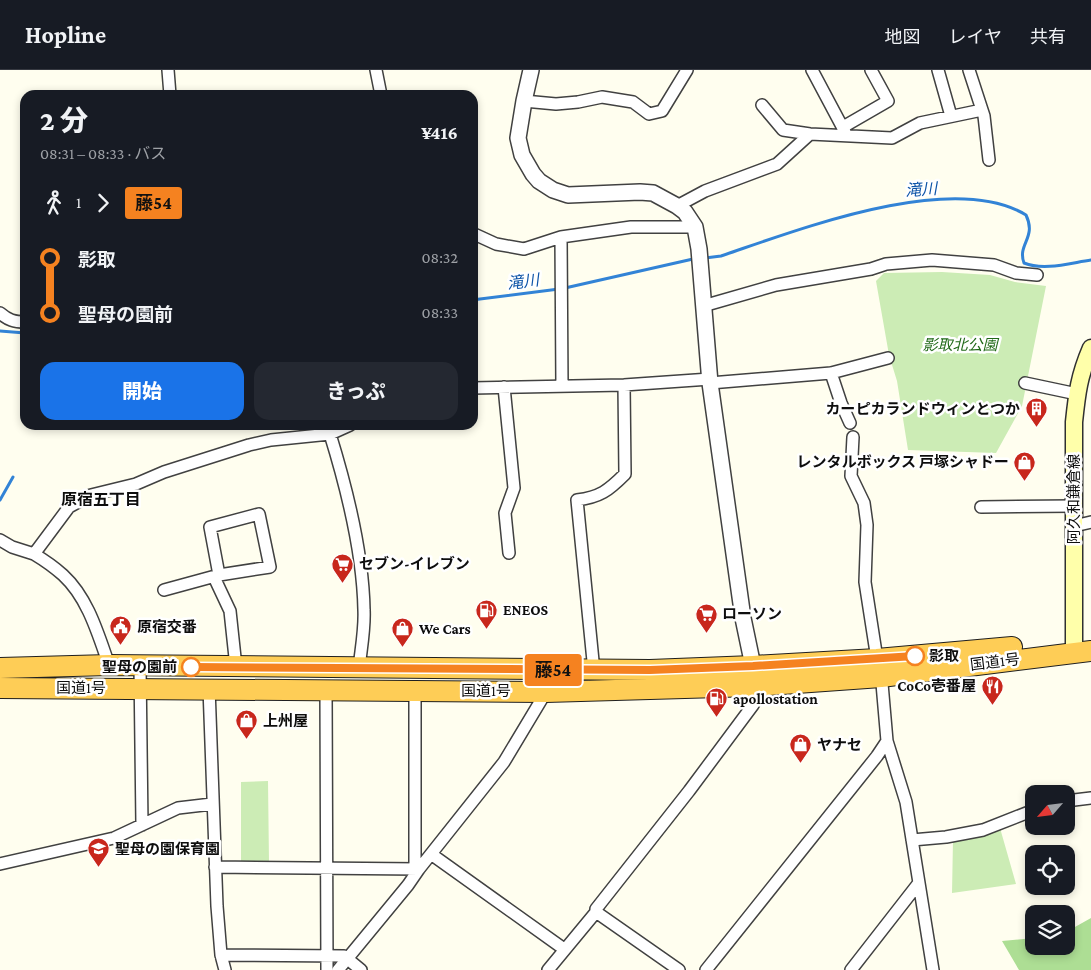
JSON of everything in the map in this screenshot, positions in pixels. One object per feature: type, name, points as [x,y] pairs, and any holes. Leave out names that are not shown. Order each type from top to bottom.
[{"type":"highway","name":"国道1号","points":[[3,678],[140,688],[546,692],[757,679],[879,665],[1083,647]]},
{"type":"highway","name":"国道1号","points":[[3,678],[109,665],[594,670],[757,679]]},
{"type":"main road","name":"阿久和鎌倉線","points":[[1083,647],[1074,526],[1074,422],[1077,394],[1084,363],[1091,348]]},
{"type":"street","points":[[168,70],[170,90]]},
{"type":"street","points":[[376,70],[380,90]]},
{"type":"street","points":[[531,70],[518,138],[522,155],[533,174],[546,186],[561,193],[576,196],[640,192],[653,193],[677,206],[695,227],[699,249],[710,381],[743,618],[757,679],[753,705],[689,791],[596,909],[596,912],[548,970]]},
{"type":"street","points":[[524,101],[556,104],[602,97],[633,102],[649,114],[655,113],[662,111],[687,70]]},
{"type":"street","points":[[812,70],[845,131]]},
{"type":"street","points":[[845,131],[888,101],[871,70]]},
{"type":"street","points":[[938,70],[951,116]]},
{"type":"street","points":[[969,70],[982,110],[989,160]]},
{"type":"street","points":[[762,105],[784,130],[810,134],[845,131],[892,138],[920,123],[982,110]]},
{"type":"street","points":[[677,206],[705,191],[777,164],[810,134]]},
{"type":"street","points":[[478,236],[496,244],[524,249],[561,237],[631,227],[695,227]]},
{"type":"street","points":[[561,237],[562,386]]},
{"type":"street","points":[[703,306],[776,285],[871,269],[886,264],[932,260],[994,265],[1016,273],[1037,275]]},
{"type":"street","points":[[0,313],[7,319],[20,322]]},
{"type":"street","points":[[478,388],[710,381],[832,373],[888,358]]},
{"type":"street","points":[[832,373],[841,403],[850,423]]},
{"type":"street","points":[[1025,382],[1077,394]]},
{"type":"street","points":[[594,670],[577,500],[595,497],[605,492],[625,474],[624,384]]},
{"type":"street","points":[[504,387],[514,488],[505,513],[509,553]]},
{"type":"street","points":[[300,430],[300,437]]},
{"type":"street","points":[[34,554],[69,506],[90,495],[136,484],[164,472],[250,445],[271,440],[330,434],[339,430]]},
{"type":"street","points":[[330,434],[343,477],[361,575],[364,611],[359,668]]},
{"type":"street","points":[[853,437],[851,476],[864,503],[867,525],[865,582],[879,665],[887,741],[906,802],[933,970]]},
{"type":"street","points":[[981,507],[1074,506]]},
{"type":"street","points":[[164,590],[216,576],[270,567],[259,514],[210,527],[216,576],[230,611],[236,667]]},
{"type":"street","points":[[1074,526],[1091,522]]},
{"type":"street","points":[[0,540],[12,547],[34,554],[62,574],[72,584],[88,609],[109,665]]},
{"type":"street","points":[[140,666],[142,825]]},
{"type":"street","points":[[209,688],[215,867],[221,955],[225,970]]},
{"type":"street","points":[[326,689],[327,970]]},
{"type":"street","points":[[415,691],[417,868]]},
{"type":"street","points":[[338,970],[408,885],[417,868],[432,854],[504,762],[546,692]]},
{"type":"street","points":[[723,970],[710,966],[887,741]]},
{"type":"street","points":[[1075,800],[1091,798]]},
{"type":"street","points":[[0,864],[114,838],[178,808],[212,804]]},
{"type":"street","points":[[912,840],[946,837],[983,830],[1025,814]]},
{"type":"street","points":[[432,854],[564,949]]},
{"type":"street","points":[[215,867],[417,868]]},
{"type":"street","points":[[851,970],[918,884]]},
{"type":"street","points":[[596,912],[679,970]]},
{"type":"street","points":[[221,955],[344,956],[361,970]]},
{"type":"green space","name":"影取北公園","points":[[942,272],[990,275],[1015,282],[1046,286],[1022,406],[996,453],[908,450],[897,381],[889,355],[876,281],[884,273]]},
{"type":"green space","points":[[268,781],[269,863],[241,863],[241,782]]},
{"type":"green space","points":[[1000,828],[1016,884],[952,893],[953,840]]},
{"type":"green space","points":[[1091,918],[1091,970],[1019,970],[1002,941],[1025,939],[1025,955],[1075,955],[1075,927]]},
{"type":"waterway","name":"滝川","points":[[705,258],[721,256],[791,232],[875,209],[917,201],[958,199],[995,203],[1026,215],[1029,230],[1023,251],[1024,263],[1048,266],[1091,260]]},
{"type":"waterway","name":"滝川","points":[[565,288],[693,259]]},
{"type":"waterway","name":"滝川","points":[[478,299],[559,289]]},
{"type":"waterway","name":"滝川","points":[[0,331],[20,333]]},
{"type":"waterway","points":[[0,500],[13,477]]},
{"type":"bus line","name":"藤54","points":[[191,667],[650,670],[915,656]]},
{"type":"place","name":"カーピカランドウィンとつか","points":[[1036,428]]},
{"type":"place","name":"レンタルボックス 戸塚シャドー","points":[[1025,481]]},
{"type":"place","name":"セブン-イレブン","points":[[343,583]]},
{"type":"place","name":"ENEOS","points":[[487,629]]},
{"type":"place","name":"ローソン","points":[[706,633]]},
{"type":"place","name":"原宿交番","points":[[121,646]]},
{"type":"place","name":"We Cars","points":[[403,648]]},
{"type":"place","name":"影取","points":[[915,656]]},
{"type":"place","name":"聖母の園前","points":[[191,667]]},
{"type":"place","name":"CoCo壱番屋","points":[[992,705]]},
{"type":"place","name":"apollostation","points":[[717,718]]},
{"type":"place","name":"上州屋","points":[[247,740]]},
{"type":"place","name":"ヤナセ","points":[[801,764]]},
{"type":"place","name":"聖母の園保育園","points":[[99,868]]},
{"type":"district","name":"原宿五丁目","points":[[101,499]]}]
